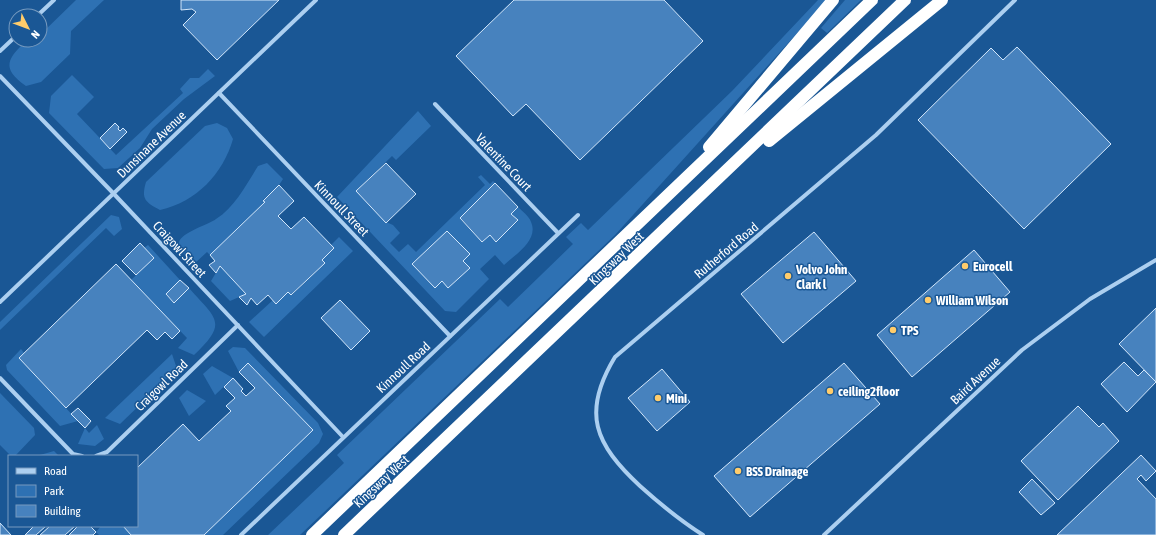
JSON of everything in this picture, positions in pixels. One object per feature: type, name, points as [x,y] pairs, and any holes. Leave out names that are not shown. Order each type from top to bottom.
[{"type":"highway","points":[[667,197],[834,0]]},
{"type":"highway","name":"Kingsway West","points":[[312,535],[872,0]]},
{"type":"highway","name":"Kingsway West","points":[[344,535],[905,0]]},
{"type":"highway","points":[[701,196],[942,0]]},
{"type":"street","points":[[46,8],[54,0]]},
{"type":"street","name":"Dunsinane Avenue","points":[[0,302],[316,0]]},
{"type":"street","name":"Rutherford Road","points":[[703,535],[682,521],[648,493],[622,468],[607,450],[599,432],[596,416],[598,395],[602,378],[615,357],[876,136],[1015,0]]},
{"type":"street","points":[[0,51],[8,44]]},
{"type":"street","name":"Craigowl Street","points":[[0,76],[114,194],[343,437]]},
{"type":"street","name":"Kinnoull Street","points":[[219,93],[450,336]]},
{"type":"street","name":"Valentine Court","points":[[435,104],[558,233]]},
{"type":"street","name":"Kinnoull Road","points":[[241,535],[578,215]]},
{"type":"street","name":"Baird Avenue","points":[[824,535],[1022,350],[1090,299],[1156,260]]},
{"type":"street","name":"Craigowl Road","points":[[99,455],[107,452],[238,325]]},
{"type":"street","points":[[0,378],[73,454],[78,455]]},
{"type":"green space","points":[[76,0],[104,0],[71,31],[70,54],[41,82],[26,86],[13,74],[10,68],[11,58],[19,48],[48,48],[48,27]]},
{"type":"green space","points":[[818,0],[827,0],[615,235],[300,535],[268,535],[344,463],[337,455],[500,299],[508,307],[573,244],[566,237],[581,223],[588,230],[732,91]]},
{"type":"green space","points":[[845,0],[861,0],[827,33],[821,28]]},
{"type":"green space","points":[[208,69],[215,76],[184,99],[152,129],[140,148],[118,168],[104,169],[49,113],[51,96],[72,75],[94,97],[77,114],[116,155],[183,93],[180,89],[190,78],[199,78]]},
{"type":"green space","points":[[418,111],[431,126],[396,160],[392,156],[356,191],[386,222],[393,225],[400,233],[390,243],[399,252],[408,244],[416,252],[485,185],[478,177],[481,175],[490,184],[493,181],[495,183],[460,219],[482,242],[490,235],[496,242],[518,221],[511,214],[518,207],[529,218],[533,229],[532,235],[525,246],[504,265],[495,255],[480,269],[489,279],[456,312],[445,311],[337,197]]},
{"type":"green space","points":[[217,123],[227,128],[233,139],[222,164],[215,175],[196,193],[173,206],[160,210],[151,205],[144,196],[146,182],[205,126]]},
{"type":"green space","points":[[267,163],[283,179],[279,185],[263,200],[265,202],[210,255],[207,252],[194,264],[180,248],[179,242],[181,238],[223,214],[240,195],[258,166]]},
{"type":"green space","points":[[111,215],[119,217],[122,229],[114,236],[106,228],[0,330],[0,322]]},
{"type":"green space","points":[[339,237],[353,251],[264,337],[249,322],[273,300],[276,303],[288,292],[292,295],[325,263],[322,260],[334,248],[331,245]]},
{"type":"green space","points":[[148,245],[180,280],[166,295],[174,303],[189,288],[212,314],[215,321],[215,327],[212,335],[194,355],[178,348],[187,338],[131,280],[154,258],[144,248]]},
{"type":"green space","points":[[220,266],[246,294],[230,301],[211,281]]},
{"type":"green space","points":[[233,347],[245,348],[318,423],[323,434],[319,443],[223,535],[204,535],[312,430],[248,363],[239,372],[228,351]]},
{"type":"green space","points":[[21,349],[24,353],[19,358],[78,421],[60,426],[7,370],[6,365]]},
{"type":"green space","points":[[172,354],[177,369],[120,424],[105,418]]},
{"type":"green space","points":[[212,366],[233,378],[215,395],[203,374]]},
{"type":"green space","points":[[187,390],[206,401],[189,416],[179,398]]},
{"type":"green space","points":[[0,393],[34,428],[35,435],[16,455],[10,455],[0,445]]},
{"type":"green space","points":[[97,425],[104,439],[95,446],[78,444],[85,428],[89,433]]},
{"type":"green space","points":[[54,451],[58,455],[40,455]]},
{"type":"green space","points":[[100,527],[124,527],[131,535],[99,535],[96,532]]},
{"type":"building","points":[[181,0],[279,0],[217,60],[183,25],[196,12],[192,9],[181,10]]},
{"type":"building","points":[[514,0],[664,0],[703,41],[580,160],[526,104],[513,116],[456,56]]},
{"type":"building","points":[[1017,47],[1111,144],[1024,229],[918,120],[991,48],[1003,60]]},
{"type":"building","points":[[115,123],[119,127],[118,129],[120,131],[123,128],[127,132],[110,149],[100,138]]},
{"type":"building","points":[[386,163],[416,194],[386,223],[356,191]]},
{"type":"building","points":[[495,183],[518,207],[511,214],[518,220],[496,242],[490,235],[482,242],[460,218]]},
{"type":"building","points":[[279,185],[294,201],[278,216],[291,229],[304,217],[334,248],[322,260],[325,263],[291,295],[288,292],[276,304],[268,295],[257,305],[251,298],[247,305],[239,297],[246,294],[220,266],[216,273],[209,265],[215,261],[210,255],[265,202],[263,201]]},
{"type":"building","points":[[447,231],[470,254],[463,261],[470,268],[448,288],[442,281],[435,288],[412,264]]},
{"type":"building","points":[[814,232],[856,281],[783,343],[741,294]]},
{"type":"building","points":[[140,243],[154,258],[136,275],[122,261]]},
{"type":"building","points":[[974,250],[1010,292],[912,377],[877,335]]},
{"type":"building","points":[[116,264],[180,331],[172,339],[165,332],[157,340],[147,330],[66,408],[19,358]]},
{"type":"building","points":[[180,280],[189,288],[174,303],[166,294]]},
{"type":"building","points":[[340,300],[370,331],[351,350],[321,318]]},
{"type":"building","points":[[1156,308],[1156,382],[1119,344]]},
{"type":"building","points":[[1124,362],[1138,376],[1144,370],[1156,382],[1127,412],[1101,384]]},
{"type":"building","points":[[248,363],[313,430],[204,535],[131,535],[124,527],[138,527],[138,467],[183,424],[199,441],[231,411],[226,406],[235,398],[224,387],[233,378],[243,389],[241,391],[246,396],[255,388],[239,372]]},
{"type":"building","points":[[844,363],[880,404],[750,517],[714,476]]},
{"type":"building","points":[[662,369],[690,402],[657,431],[628,398]]},
{"type":"building","points":[[1078,406],[1099,427],[1103,423],[1119,441],[1058,500],[1021,461]]},
{"type":"building","points":[[78,408],[91,421],[85,428],[71,414]]},
{"type":"building","points":[[1141,455],[1156,471],[1146,481],[1141,475],[1137,479],[1156,499],[1156,535],[1057,535]]},
{"type":"building","points":[[1032,479],[1055,503],[1041,515],[1019,492]]},
{"type":"building","points":[[0,523],[11,535],[0,535]]},
{"type":"building","points":[[33,527],[45,527],[36,535],[25,535]]},
{"type":"building","points":[[49,527],[74,527],[65,535],[40,535]]},
{"type":"building","points":[[77,527],[91,527],[96,532],[93,535],[69,535]]},
{"type":"place","name":"Eurocell","points":[[965,266]]},
{"type":"place","name":"Volvo John Clark l","points":[[788,276]]},
{"type":"place","name":"William Wilson","points":[[928,300]]},
{"type":"place","name":"TPS","points":[[893,330]]},
{"type":"place","name":"ceiling2floor","points":[[830,391]]},
{"type":"place","name":"Mini","points":[[658,398]]},
{"type":"place","name":"BSS Drainage","points":[[738,471]]}]
